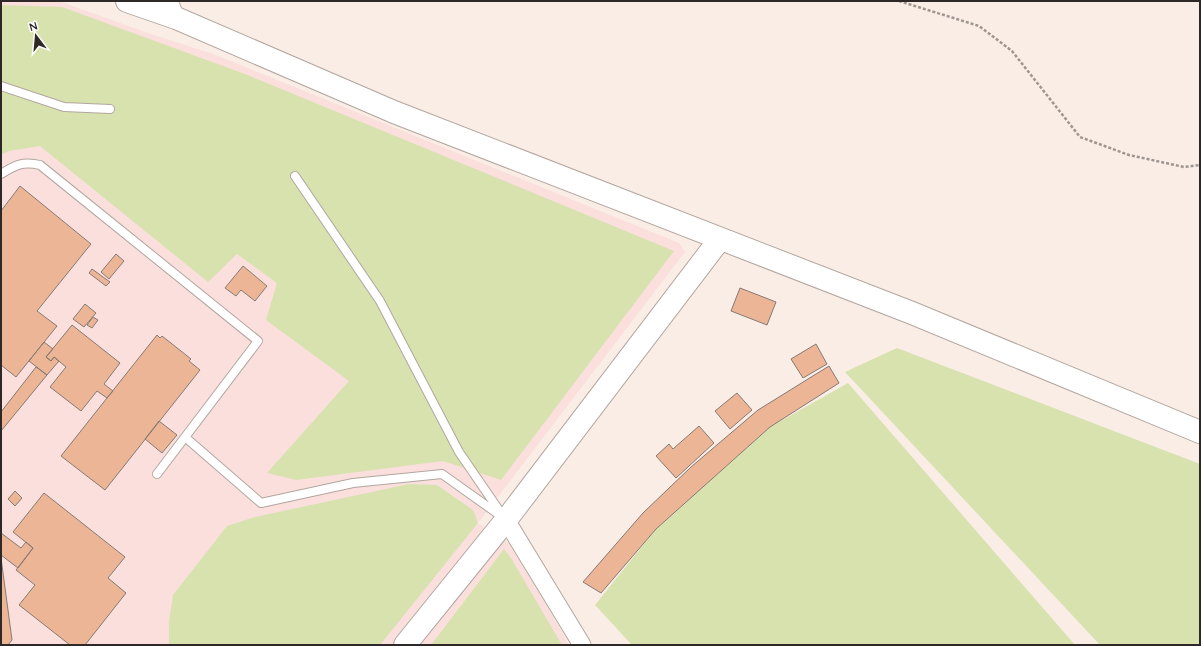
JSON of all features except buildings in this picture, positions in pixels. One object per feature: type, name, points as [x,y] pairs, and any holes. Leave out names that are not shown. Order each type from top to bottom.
[{"type":"street","points":[[127,1],[173,10],[394,112],[961,333],[1200,432]]},
{"type":"street","points":[[405,645],[506,520],[720,239]]},
{"type":"street","points":[[506,520],[582,645]]},
{"type":"lane","points":[[1,86],[64,107],[110,109]]},
{"type":"lane","points":[[1,174],[20,164],[29,162],[40,164],[258,341],[157,474]]},
{"type":"lane","points":[[295,176],[380,301],[459,452],[506,520]]},
{"type":"lane","points":[[185,437],[261,503],[353,483],[442,474],[506,520]]},
{"type":"path","points":[[899,1],[979,26],[1012,51],[1080,137],[1129,155],[1184,167],[1200,165]]},
{"type":"shaded area","points":[[1,1],[59,1],[145,32],[216,55],[679,243],[685,252],[478,523],[514,547],[569,645],[1,645]]},
{"type":"green space","points":[[1,5],[62,7],[245,74],[674,251],[501,480],[443,461],[296,480],[267,473],[349,381],[266,320],[277,283],[237,254],[208,282],[40,146],[9,151],[1,155]]},
{"type":"green space","points":[[897,348],[1200,464],[1200,645],[1100,645],[845,372]]},
{"type":"green space","points":[[848,383],[1075,645],[632,645],[595,605],[656,529],[770,427]]},
{"type":"green space","points":[[409,484],[437,485],[473,510],[478,523],[380,645],[169,645],[169,622],[173,595],[227,526],[255,517]]},
{"type":"green space","points":[[504,549],[511,558],[562,645],[431,645]]}]
